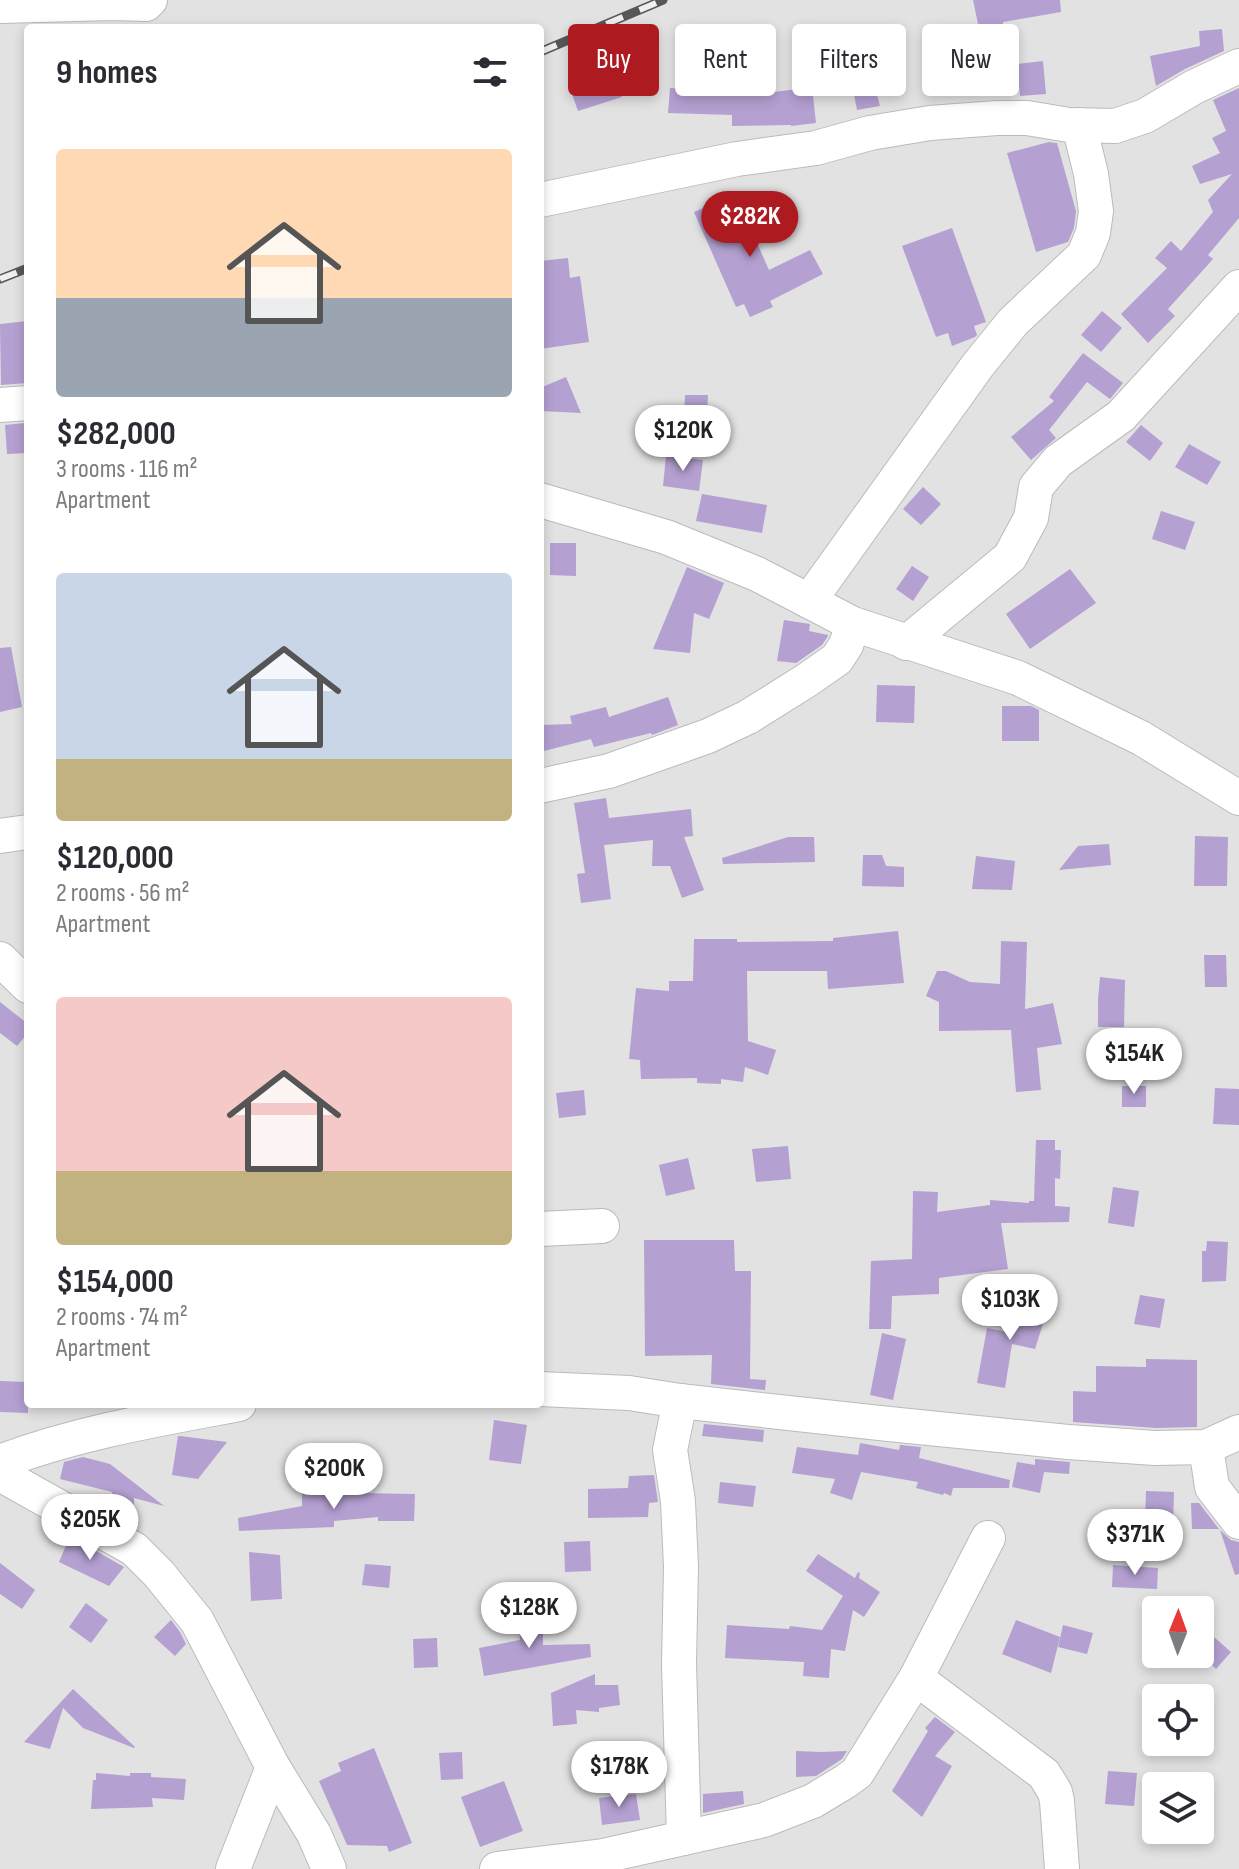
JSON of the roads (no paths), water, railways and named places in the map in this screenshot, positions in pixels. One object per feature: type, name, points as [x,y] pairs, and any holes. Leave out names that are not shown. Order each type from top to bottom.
[{"type":"street","points":[[0,6],[134,5],[146,4],[150,0]]},
{"type":"street","points":[[544,199],[737,159],[816,148],[870,133],[930,123],[1012,118],[1115,126],[1145,116],[1194,87],[1239,66]]},
{"type":"street","points":[[809,601],[978,365],[1013,322],[1084,255],[1093,233],[1096,211],[1079,125]]},
{"type":"street","points":[[906,643],[1010,557],[1031,518],[1036,487],[1058,461],[1121,416],[1239,287]]},
{"type":"street","points":[[0,405],[24,403]]},
{"type":"street","points":[[544,501],[666,537],[757,574],[853,624],[1018,678],[1141,738],[1239,798]]},
{"type":"street","points":[[544,785],[609,771],[708,736],[748,717],[837,659],[853,624]]},
{"type":"street","points":[[0,836],[24,833]]},
{"type":"street","points":[[0,959],[24,982]]},
{"type":"street","points":[[544,1229],[602,1226]]},
{"type":"street","points":[[544,1389],[629,1393],[1068,1442],[1155,1448],[1206,1447],[1239,1432]]},
{"type":"street","points":[[680,1401],[670,1450],[678,1501],[681,1567],[679,1663],[684,1838]]},
{"type":"street","points":[[0,1462],[30,1450],[87,1435],[219,1408]]},
{"type":"street","points":[[1206,1447],[1212,1487],[1239,1522]]},
{"type":"street","points":[[0,1474],[134,1549],[159,1574],[197,1621],[273,1767],[314,1834],[329,1869]]},
{"type":"street","points":[[497,1869],[603,1856],[764,1820],[813,1801],[846,1781],[857,1773],[916,1678],[988,1538]]},
{"type":"street","points":[[916,1678],[1044,1774],[1057,1801],[1062,1869]]},
{"type":"street","points":[[233,1869],[273,1767]]},
{"type":"railway","points":[[544,50],[663,0]]},
{"type":"railway","points":[[0,279],[24,270]]}]
